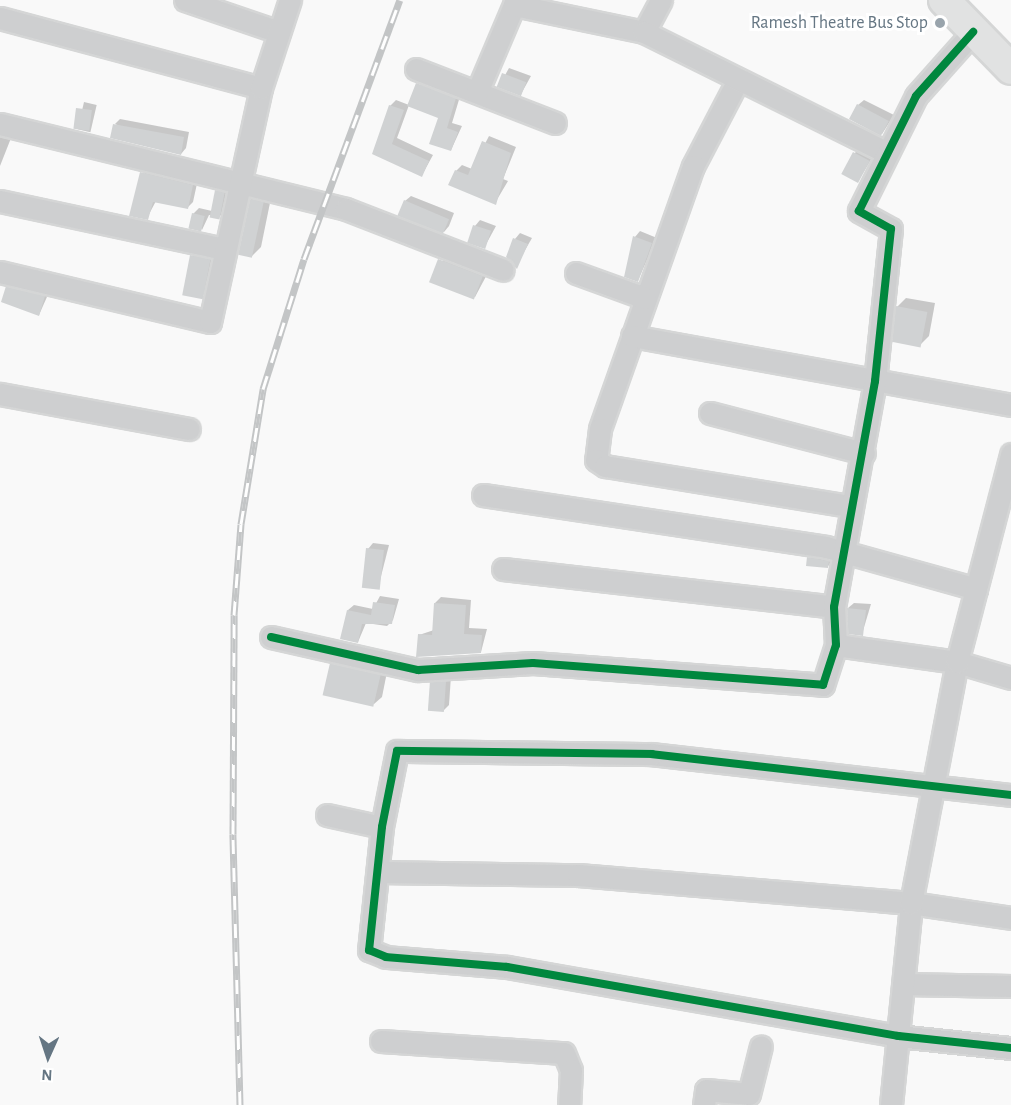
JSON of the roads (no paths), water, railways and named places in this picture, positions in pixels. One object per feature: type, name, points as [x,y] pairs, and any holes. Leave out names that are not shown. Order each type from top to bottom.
[{"type":"highway","points":[[944,0],[1011,69]]},
{"type":"street","points":[[186,0],[276,31]]},
{"type":"street","points":[[0,272],[210,322],[226,262],[223,249],[242,184],[261,88],[276,31],[290,0]]},
{"type":"street","points":[[644,32],[661,0]]},
{"type":"street","points":[[477,92],[514,5],[580,8],[644,32],[884,151]]},
{"type":"street","points":[[0,18],[261,88]]},
{"type":"street","points":[[271,637],[418,670],[533,663],[823,685],[836,645],[834,607],[847,554],[850,506],[864,453],[875,381],[891,229],[859,211],[884,151],[916,96],[974,32]]},
{"type":"street","points":[[416,69],[555,123]]},
{"type":"street","points":[[738,80],[693,166],[600,429],[596,460],[605,466],[850,506]]},
{"type":"street","points":[[0,124],[346,209],[503,270]]},
{"type":"street","points":[[0,201],[223,249]]},
{"type":"street","points":[[576,273],[645,297]]},
{"type":"street","points":[[632,336],[1011,405]]},
{"type":"street","points":[[0,394],[189,429]]},
{"type":"street","points":[[710,413],[864,453]]},
{"type":"street","points":[[891,1105],[911,903],[957,662],[976,589],[1005,504],[1011,454]]},
{"type":"street","points":[[483,495],[847,554],[976,589]]},
{"type":"street","points":[[503,569],[834,607]]},
{"type":"street","points":[[836,645],[957,662],[1011,678]]},
{"type":"street","points":[[1011,795],[934,783],[652,754],[412,748],[397,751],[382,826],[380,872],[369,950],[386,957],[507,967],[898,1036],[1011,1048]]},
{"type":"street","points":[[327,815],[382,826]]},
{"type":"street","points":[[380,872],[578,875],[911,903],[1011,918]]},
{"type":"street","points":[[903,984],[1011,986]]},
{"type":"street","points":[[381,1041],[564,1053],[571,1070],[569,1105]]},
{"type":"street","points":[[704,1105],[706,1090],[749,1094],[761,1046]]},
{"type":"railway","points":[[240,1105],[233,834],[234,615],[241,524],[263,389],[304,259],[400,0]]},
{"type":"place","name":"Ramesh Theatre Bus Stop","points":[[940,23]]}]
